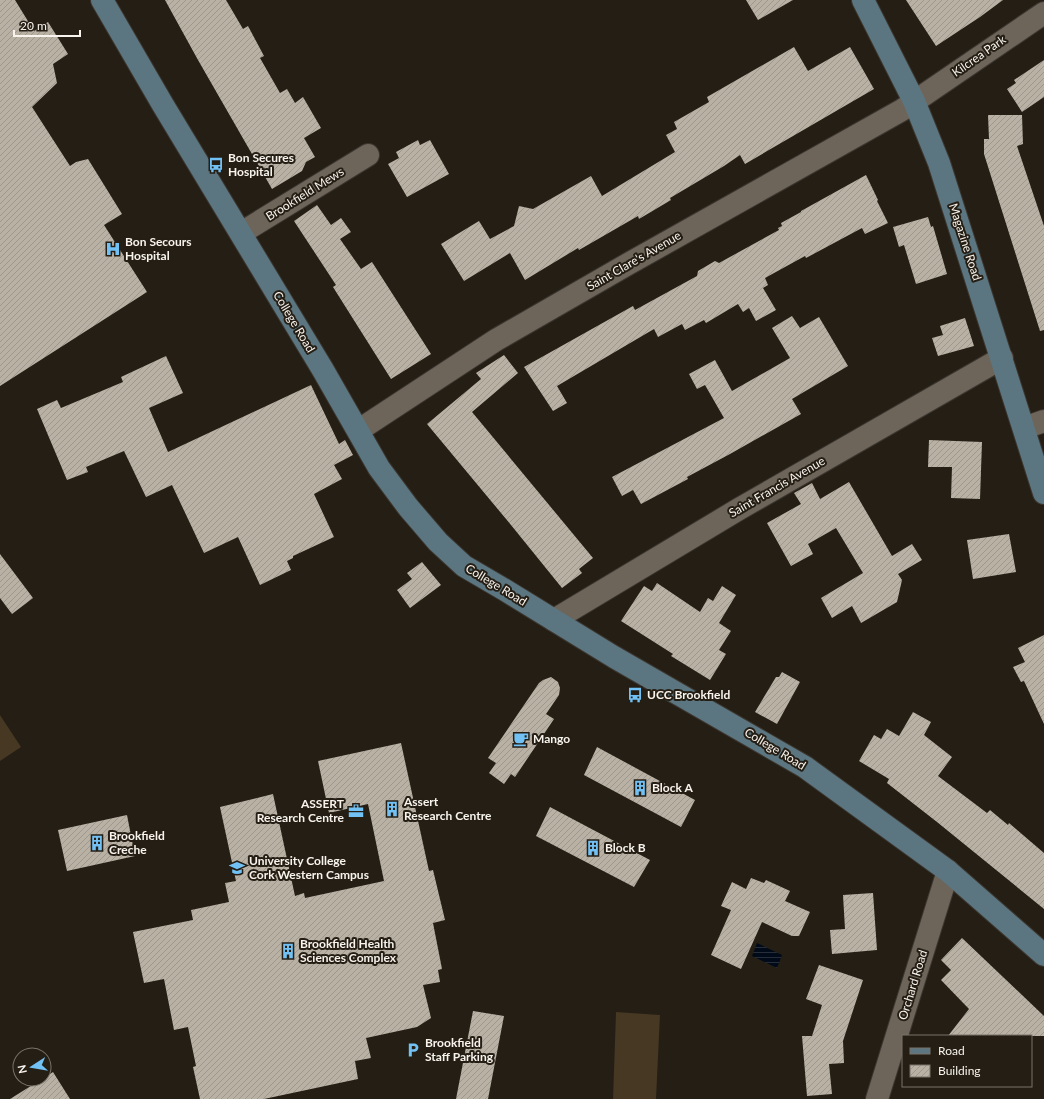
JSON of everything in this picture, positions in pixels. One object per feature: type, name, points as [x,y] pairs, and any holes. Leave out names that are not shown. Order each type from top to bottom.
[{"type":"street","name":"College Road","points":[[102,0],[163,106],[359,430],[379,468],[408,508],[438,542],[464,566],[614,657],[805,767],[948,871],[1044,955]]},
{"type":"street","name":"Magazine Road","points":[[863,0],[914,101],[939,163],[1002,358],[1034,424],[1044,493]]},
{"type":"street","name":"Kilcrea Park","points":[[914,101],[1012,33],[1044,13]]},
{"type":"street","name":"Saint Clare's Avenue","points":[[359,430],[496,340],[902,110],[914,101]]},
{"type":"street","name":"Brookfield Mews","points":[[241,233],[368,155]]},
{"type":"street","name":"Saint Francis Avenue","points":[[554,620],[739,509],[1002,358]]},
{"type":"street","name":"Orchard Road","points":[[878,1099],[948,871]]},
{"type":"shaded area","points":[[0,715],[21,747],[0,761]]},
{"type":"shaded area","points":[[616,1012],[660,1015],[656,1099],[613,1099]]},
{"type":"water","points":[[757,943],[782,955],[777,968],[752,956]]},
{"type":"building","name":"Bon Secours Hospital","points":[[0,0],[15,0],[34,31],[48,22],[68,54],[53,64],[57,83],[32,107],[70,166],[76,162],[88,159],[122,214],[104,225],[147,292],[0,386]]},
{"type":"building","points":[[165,0],[226,0],[243,29],[248,26],[264,56],[260,58],[280,93],[287,89],[295,103],[303,97],[321,128],[304,138],[315,157],[306,162],[302,171],[272,189]]},
{"type":"building","points":[[746,0],[793,0],[758,20]]},
{"type":"building","points":[[906,0],[1003,0],[936,46]]},
{"type":"building","points":[[794,47],[808,71],[850,47],[874,89],[745,164],[740,155],[639,219],[638,216],[579,250],[578,248],[525,280],[510,253],[464,281],[441,244],[479,221],[490,239],[514,226],[519,206],[533,209],[591,176],[602,196],[675,152],[666,135],[677,129],[674,122],[709,102],[707,97]]},
{"type":"building","points":[[1044,60],[1044,97],[1022,112],[1007,89],[1016,83],[1014,80]]},
{"type":"building","points":[[988,115],[1022,115],[1023,144],[1017,146],[1044,226],[1044,330],[1040,331],[984,154],[984,139],[989,139]]},
{"type":"building","points":[[418,140],[420,145],[430,140],[449,174],[407,197],[388,164],[399,158],[396,152]]},
{"type":"building","points":[[866,175],[888,223],[865,234],[862,228],[806,258],[805,256],[765,278],[768,285],[763,288],[776,310],[756,321],[749,308],[743,312],[738,304],[706,323],[704,320],[685,330],[682,324],[658,337],[654,329],[557,386],[567,403],[553,411],[524,367],[633,306],[635,310],[697,276],[698,271],[715,261],[719,263],[779,230],[778,228],[782,226],[781,223]]},
{"type":"building","points":[[317,205],[331,225],[341,218],[351,232],[340,239],[361,269],[372,262],[431,354],[391,379],[333,287],[336,285],[294,221]]},
{"type":"building","points":[[928,217],[931,227],[933,226],[947,274],[916,284],[904,245],[899,247],[893,227]]},
{"type":"building","points":[[792,316],[800,328],[819,317],[848,366],[792,399],[801,414],[687,477],[688,479],[641,504],[633,490],[622,496],[612,477],[724,418],[705,385],[697,389],[689,374],[715,360],[732,391],[790,358],[772,328]]},
{"type":"building","points":[[965,318],[974,346],[938,356],[932,338],[943,335],[940,326]]},
{"type":"building","points":[[504,355],[518,373],[472,412],[593,558],[579,569],[582,573],[562,588],[427,424],[481,379],[476,373]]},
{"type":"building","points":[[166,356],[183,393],[149,408],[168,452],[311,385],[339,444],[345,440],[353,455],[334,465],[342,479],[314,494],[334,537],[293,556],[293,558],[287,561],[291,570],[260,585],[238,537],[204,553],[172,485],[146,497],[124,451],[86,467],[88,472],[67,480],[37,409],[57,400],[61,408],[123,382],[121,377]]},
{"type":"building","points":[[929,440],[982,442],[980,499],[951,498],[952,467],[928,467]]},
{"type":"building","points":[[849,482],[892,556],[912,544],[922,560],[898,574],[902,580],[897,602],[861,623],[852,606],[832,618],[821,598],[863,573],[836,528],[808,544],[813,554],[791,566],[767,523],[801,504],[794,493],[812,483],[820,499]]},
{"type":"building","points":[[1009,534],[1016,572],[973,579],[967,540]]},
{"type":"building","points":[[0,554],[33,598],[12,614],[0,598]]},
{"type":"building","points":[[422,562],[441,585],[410,608],[397,590],[412,579],[407,573]]},
{"type":"building","points":[[657,583],[700,612],[708,598],[713,601],[722,586],[736,595],[719,623],[731,631],[719,650],[726,654],[710,680],[671,656],[673,654],[621,621],[644,586],[652,591]]},
{"type":"building","points":[[1044,635],[1044,724],[1024,681],[1021,682],[1013,667],[1025,662],[1018,648]]},
{"type":"building","points":[[782,672],[800,682],[777,724],[755,712],[776,677],[779,677]]},
{"type":"building","name":"Mango","points":[[551,677],[558,682],[560,688],[559,695],[546,714],[554,719],[515,777],[511,774],[504,784],[489,773],[496,763],[488,758],[539,683]]},
{"type":"building","points":[[913,712],[931,722],[924,735],[952,757],[938,776],[987,813],[990,810],[1008,825],[1009,823],[1044,853],[1044,909],[887,783],[889,779],[859,761],[874,735],[881,739],[887,729],[899,736]]},
{"type":"building","name":"Brookfield Health Sciences Complex","points":[[401,743],[429,871],[433,870],[445,920],[433,923],[442,969],[438,970],[440,982],[423,985],[431,1018],[417,1027],[366,1038],[371,1058],[355,1061],[358,1079],[264,1099],[200,1099],[193,1067],[196,1066],[188,1027],[174,1030],[164,979],[144,983],[133,932],[193,920],[191,910],[229,902],[225,883],[236,881],[220,807],[273,794],[295,896],[304,893],[305,898],[384,881],[368,804],[329,813],[318,761]]},
{"type":"building","name":"Block A","points":[[597,747],[695,800],[681,827],[584,775]]},
{"type":"building","name":"Block B","points":[[550,807],[650,860],[634,887],[536,836]]},
{"type":"building","name":"Brookfield Creche","points":[[127,815],[135,856],[67,871],[58,830]]},
{"type":"building","points":[[751,878],[764,883],[766,880],[790,891],[785,901],[810,912],[799,936],[792,936],[762,922],[741,969],[711,955],[731,910],[721,906],[732,882],[746,889]]},
{"type":"building","points":[[873,893],[877,950],[832,954],[830,930],[845,929],[843,895]]},
{"type":"building","points":[[962,938],[1044,1016],[1044,1036],[949,1035],[969,1009],[941,980],[951,970],[941,960]]},
{"type":"building","points":[[819,965],[863,980],[843,1041],[844,1063],[829,1064],[832,1094],[807,1096],[802,1036],[812,1036],[822,1005],[806,999]]},
{"type":"building","points":[[473,1011],[504,1016],[488,1099],[456,1099]]},
{"type":"building","points":[[53,1072],[70,1099],[10,1099],[29,1087],[52,1087]]},
{"type":"place","name":"Bon Secures Hospital","points":[[216,165]]},
{"type":"place","name":"Bon Secours Hospital","points":[[113,249]]},
{"type":"place","name":"UCC Brookfield","points":[[635,695]]},
{"type":"place","name":"Mango","points":[[521,739]]},
{"type":"place","name":"Block A","points":[[640,788]]},
{"type":"place","name":"Assert Research Centre","points":[[392,809]]},
{"type":"place","name":"ASSERT Research Centre","points":[[356,811]]},
{"type":"place","name":"Brookfield Creche","points":[[97,843]]},
{"type":"place","name":"Block B","points":[[593,848]]},
{"type":"place","name":"University College Cork Western Campus","points":[[237,868]]},
{"type":"place","name":"Brookfield Health Sciences Complex","points":[[288,951]]},
{"type":"place","name":"Brookfield Staff Parking","points":[[413,1050]]}]
